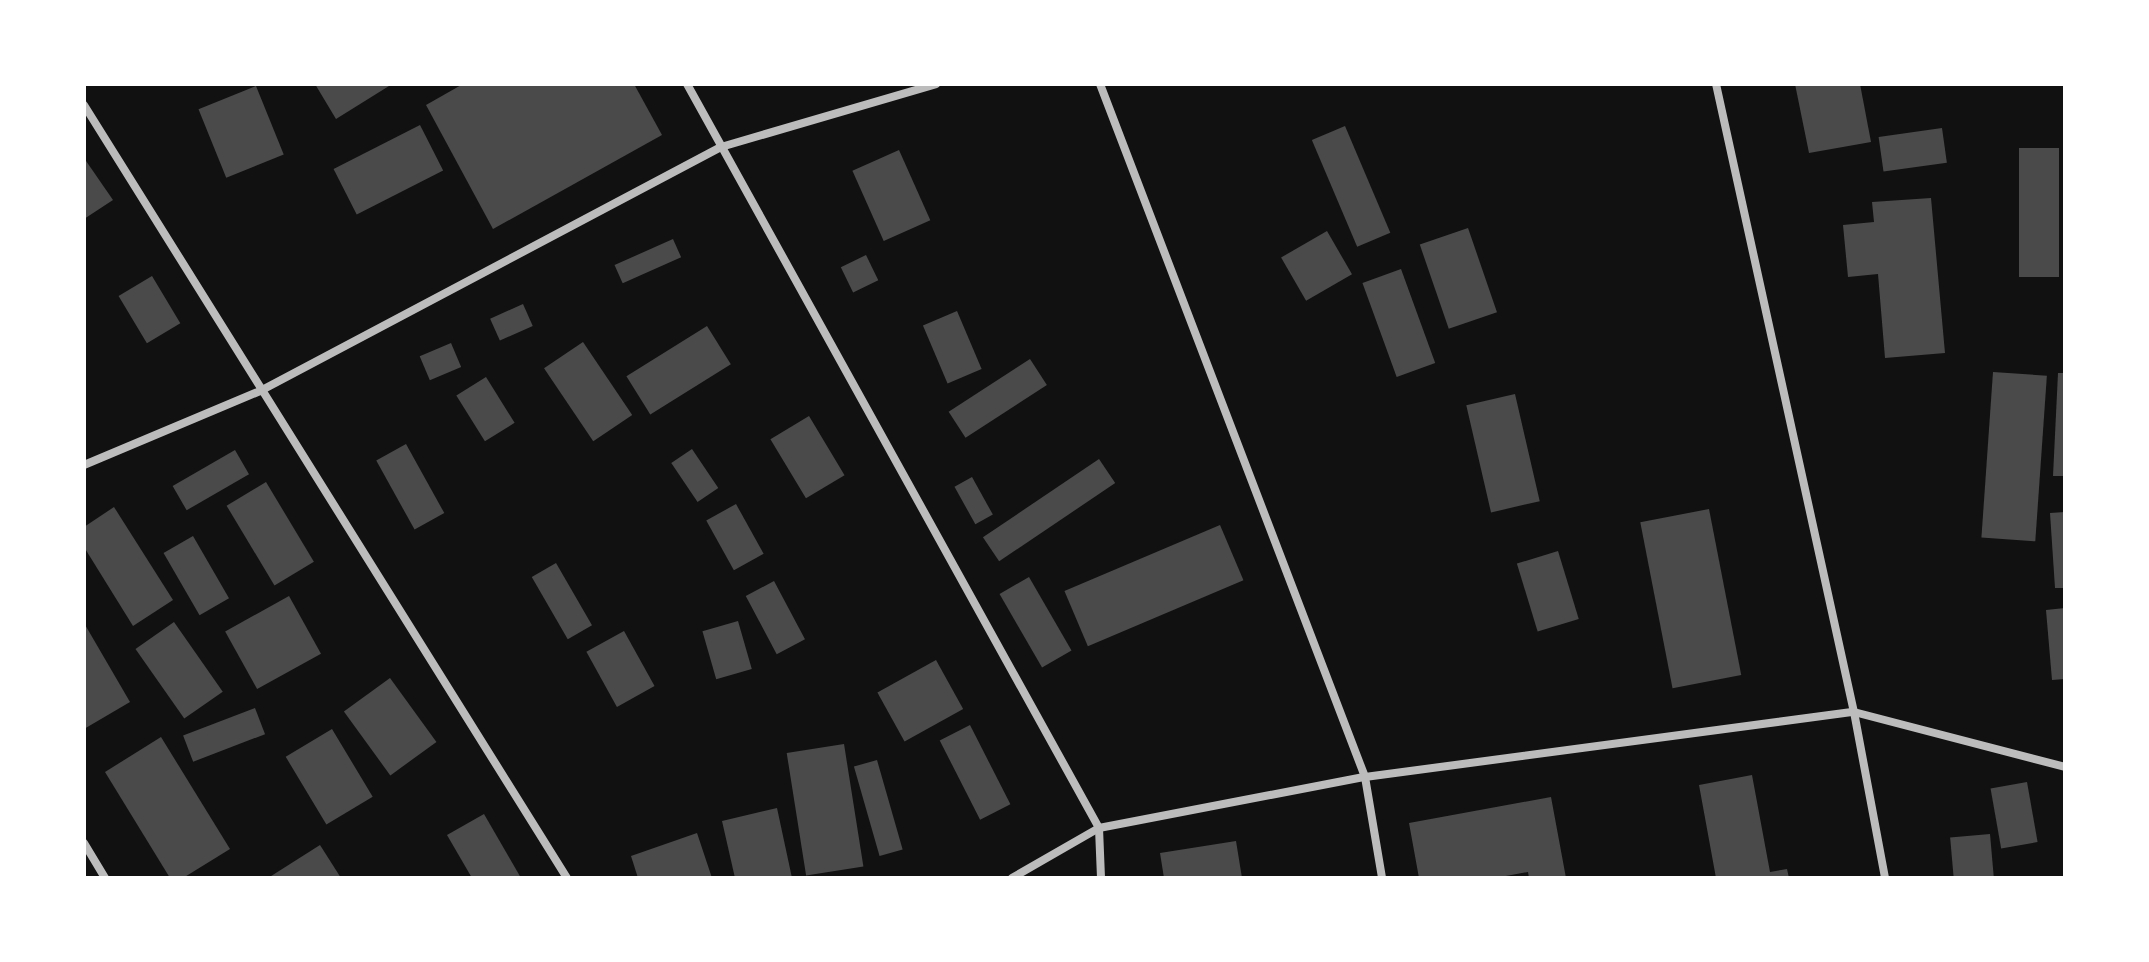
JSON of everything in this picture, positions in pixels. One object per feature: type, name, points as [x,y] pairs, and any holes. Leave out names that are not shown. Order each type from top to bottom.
[{"type":"street","points":[[687,84],[1099,828],[1101,878]]},
{"type":"street","points":[[84,465],[262,390],[721,147],[936,84]]},
{"type":"street","points":[[1100,84],[1365,777],[1382,878]]},
{"type":"street","points":[[1716,84],[1854,712],[1885,878]]},
{"type":"street","points":[[84,105],[567,878]]},
{"type":"street","points":[[1012,878],[1099,828],[1365,777],[1854,712],[2065,767]]},
{"type":"street","points":[[84,843],[105,878]]},
{"type":"building","points":[[315,84],[388,84],[389,86],[336,119]]},
{"type":"building","points":[[463,84],[634,84],[662,135],[493,229],[426,105]]},
{"type":"building","points":[[1795,84],[1860,84],[1871,142],[1809,153]]},
{"type":"building","points":[[256,86],[284,155],[226,178],[199,109]]},
{"type":"building","points":[[420,125],[443,170],[357,214],[334,169]]},
{"type":"building","points":[[1345,126],[1390,233],[1357,247],[1312,140]]},
{"type":"building","points":[[1942,128],[1947,163],[1883,172],[1879,137]]},
{"type":"building","points":[[2019,148],[2059,148],[2059,277],[2019,277]]},
{"type":"building","points":[[899,150],[930,220],[884,241],[852,171]]},
{"type":"building","points":[[84,158],[113,200],[84,219]]},
{"type":"building","points":[[1931,198],[1945,353],[1885,358],[1878,274],[1848,277],[1843,225],[1874,222],[1872,202]]},
{"type":"building","points":[[1468,228],[1497,312],[1449,329],[1420,245]]},
{"type":"building","points":[[1327,231],[1352,274],[1306,301],[1281,258]]},
{"type":"building","points":[[673,239],[681,257],[623,283],[615,265]]},
{"type":"building","points":[[866,255],[878,280],[853,292],[841,267]]},
{"type":"building","points":[[1401,269],[1435,363],[1397,377],[1362,283]]},
{"type":"building","points":[[152,276],[180,323],[147,343],[119,296]]},
{"type":"building","points":[[523,304],[533,326],[500,341],[490,319]]},
{"type":"building","points":[[957,311],[982,369],[948,383],[923,325]]},
{"type":"building","points":[[707,326],[731,364],[650,415],[626,376]]},
{"type":"building","points":[[583,342],[632,415],[593,441],[544,368]]},
{"type":"building","points":[[451,343],[461,367],[430,380],[420,356]]},
{"type":"building","points":[[1030,359],[1047,385],[966,438],[949,412]]},
{"type":"building","points":[[1993,372],[2047,376],[2035,541],[1981,538]]},
{"type":"building","points":[[2058,373],[2065,373],[2065,476],[2053,476]]},
{"type":"building","points":[[486,377],[515,423],[485,441],[456,396]]},
{"type":"building","points":[[1515,394],[1540,501],[1491,512],[1466,405]]},
{"type":"building","points":[[809,416],[845,475],[806,498],[770,439]]},
{"type":"building","points":[[406,444],[444,513],[415,530],[376,460]]},
{"type":"building","points":[[692,449],[718,488],[698,502],[671,463]]},
{"type":"building","points":[[235,450],[249,474],[187,510],[173,486]]},
{"type":"building","points":[[1099,459],[1115,483],[999,561],[983,537]]},
{"type":"building","points":[[972,477],[993,515],[975,524],[955,487]]},
{"type":"building","points":[[266,482],[314,562],[274,585],[227,506]]},
{"type":"building","points":[[736,504],[764,554],[734,570],[706,520]]},
{"type":"building","points":[[114,507],[173,600],[133,626],[84,547],[84,527]]},
{"type":"building","points":[[1709,509],[1741,675],[1673,688],[1640,522]]},
{"type":"building","points":[[2065,512],[2065,588],[2055,588],[2050,513]]},
{"type":"building","points":[[1220,525],[1243,580],[1088,646],[1064,591]]},
{"type":"building","points":[[193,536],[229,598],[200,615],[164,553]]},
{"type":"building","points":[[1558,551],[1579,619],[1538,631],[1517,564]]},
{"type":"building","points":[[556,563],[592,625],[568,639],[532,577]]},
{"type":"building","points":[[1029,577],[1072,651],[1042,668],[1000,594]]},
{"type":"building","points":[[774,581],[805,639],[777,654],[746,596]]},
{"type":"building","points":[[289,596],[321,654],[257,689],[225,631]]},
{"type":"building","points":[[2065,608],[2065,679],[2052,680],[2046,610]]},
{"type":"building","points":[[738,621],[752,669],[716,679],[702,631]]},
{"type":"building","points":[[174,622],[223,692],[184,719],[135,649]]},
{"type":"building","points":[[84,623],[130,702],[84,729]]},
{"type":"building","points":[[624,631],[655,686],[617,707],[586,652]]},
{"type":"building","points":[[936,660],[963,709],[905,741],[877,692]]},
{"type":"building","points":[[390,678],[436,742],[390,775],[344,712]]},
{"type":"building","points":[[255,708],[265,734],[193,762],[183,736]]},
{"type":"building","points":[[970,725],[1010,804],[980,820],[940,740]]},
{"type":"building","points":[[332,729],[373,797],[326,825],[286,757]]},
{"type":"building","points":[[161,737],[230,849],[183,878],[170,878],[105,772]]},
{"type":"building","points":[[844,744],[863,866],[806,876],[787,753]]},
{"type":"building","points":[[877,760],[903,849],[880,856],[854,767]]},
{"type":"building","points":[[1752,775],[1770,872],[1787,869],[1789,878],[1716,878],[1699,785]]},
{"type":"building","points":[[2027,782],[2038,842],[2001,848],[1991,788]]},
{"type":"building","points":[[1551,797],[1566,878],[1529,878],[1528,872],[1495,878],[1419,878],[1409,823]]},
{"type":"building","points":[[777,808],[792,878],[735,878],[722,821]]},
{"type":"building","points":[[484,814],[521,878],[472,878],[447,835]]},
{"type":"building","points":[[697,833],[712,878],[638,878],[631,856]]},
{"type":"building","points":[[1990,834],[1994,878],[1954,878],[1950,837]]},
{"type":"building","points":[[1236,841],[1242,878],[1164,878],[1160,853]]},
{"type":"building","points":[[320,845],[341,878],[268,878]]}]
